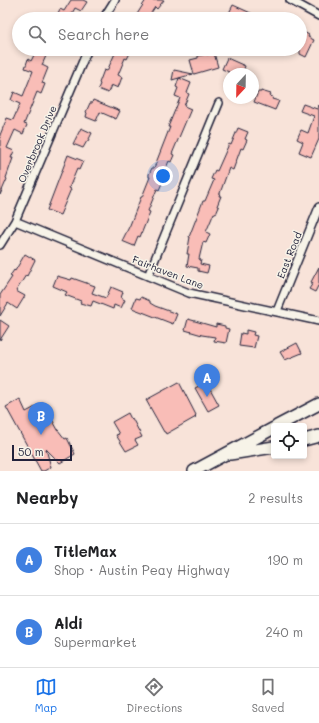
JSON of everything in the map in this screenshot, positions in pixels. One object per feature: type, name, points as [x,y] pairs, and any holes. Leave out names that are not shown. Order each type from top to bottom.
[{"type":"main road","points":[[283,423],[319,404]]},
{"type":"main road","points":[[194,471],[271,430]]},
{"type":"main road","points":[[307,439],[319,436]]},
{"type":"main road","points":[[223,455],[271,448]]},
{"type":"street","points":[[107,12],[115,0]]},
{"type":"street","points":[[290,0],[319,16]]},
{"type":"street","name":"Overbrook Drive","points":[[0,245],[15,221],[85,56]]},
{"type":"street","points":[[148,276],[219,103]]},
{"type":"street","name":"East Road","points":[[277,311],[319,207]]},
{"type":"street","name":"Fairhaven Lane","points":[[15,221],[189,293],[319,321]]},
{"type":"building","points":[[71,0],[83,0],[87,2],[81,11],[75,8],[73,12],[58,12],[60,9],[64,11]]},
{"type":"building","points":[[146,0],[164,0],[157,9],[155,7],[152,12],[138,12]]},
{"type":"building","points":[[233,5],[248,12],[230,12]]},
{"type":"building","points":[[307,34],[309,35],[308,37],[314,40],[307,55]]},
{"type":"building","points":[[34,56],[46,56],[42,65],[48,68],[42,83],[45,84],[41,94],[37,92],[24,124],[27,125],[23,134],[15,130],[7,148],[14,151],[11,158],[13,158],[6,178],[7,179],[0,195],[0,135],[7,118],[13,120],[20,104],[11,100],[14,92],[23,96],[33,71],[25,68],[28,59],[31,61]]},
{"type":"building","points":[[114,56],[128,56],[127,59],[125,58],[118,75],[122,77],[118,88],[111,85],[108,93],[98,89],[104,70],[107,71]]},
{"type":"building","points":[[198,56],[215,56],[218,67],[194,74],[190,60],[198,58]]},
{"type":"building","points":[[227,58],[245,66],[244,68],[222,69]]},
{"type":"building","points":[[174,70],[193,74],[172,80]]},
{"type":"building","points":[[179,78],[191,83],[187,93],[189,94],[184,106],[191,109],[172,154],[174,155],[171,162],[169,161],[164,173],[166,174],[159,190],[157,189],[148,211],[150,212],[140,237],[138,236],[134,246],[122,241],[142,197],[150,177],[149,174],[152,168],[154,168],[170,127],[168,127],[180,98],[175,96]]},
{"type":"building","points":[[259,92],[271,94],[270,96],[273,97],[272,99],[279,101],[275,110],[259,104]]},
{"type":"building","points":[[93,100],[120,111],[116,119],[100,112],[96,121],[86,117],[86,112]]},
{"type":"building","points":[[303,104],[317,109],[319,105],[319,139],[311,157],[299,152],[303,142],[297,139],[301,130],[308,133],[314,116],[300,111]]},
{"type":"building","points":[[81,128],[92,133],[83,148],[73,144]]},
{"type":"building","points":[[238,128],[248,132],[245,139],[247,140],[243,149],[241,148],[233,170],[229,168],[219,196],[221,196],[217,206],[219,207],[216,214],[214,213],[206,232],[210,234],[206,243],[203,242],[199,259],[201,260],[200,264],[209,266],[207,273],[198,271],[198,268],[187,266],[189,237],[203,201],[205,201],[214,180],[211,179],[215,170],[217,171]]},
{"type":"building","points":[[68,155],[83,161],[79,170],[77,169],[69,188],[71,189],[60,215],[47,210]]},
{"type":"building","points":[[25,254],[35,260],[27,276],[26,275],[16,291],[25,296],[17,309],[8,303],[0,316],[0,295],[12,277],[10,276],[14,270],[15,271]]},
{"type":"building","points":[[319,267],[319,286],[315,292],[309,289]]},
{"type":"building","points":[[57,276],[71,280],[72,278],[95,286],[92,293],[106,298],[111,287],[123,292],[121,298],[125,300],[121,308],[114,305],[113,309],[93,301],[91,306],[80,303],[81,301],[65,295],[67,292],[53,286]]},
{"type":"building","points":[[141,297],[150,301],[150,303],[155,306],[177,314],[173,324],[132,308],[136,298],[140,299]]},
{"type":"building","points":[[188,319],[216,327],[216,324],[225,326],[225,328],[229,329],[226,343],[214,341],[215,337],[185,330]]},
{"type":"building","points":[[0,320],[9,326],[0,340]]},
{"type":"building","points":[[246,330],[254,332],[253,335],[257,336],[254,348],[239,346],[241,333],[246,334]]},
{"type":"building","points":[[297,343],[302,353],[285,360],[280,352]]},
{"type":"building","points":[[179,382],[196,417],[166,434],[146,400]]},
{"type":"building","points":[[205,383],[206,386],[208,385],[219,405],[208,411],[195,388]]},
{"type":"building","points":[[20,399],[26,412],[43,403],[58,430],[65,439],[67,438],[75,454],[60,463],[46,449],[51,467],[41,471],[6,407]]},
{"type":"building","points":[[128,413],[142,437],[135,440],[138,445],[126,451],[116,435],[119,434],[112,422]]},
{"type":"place","name":"TitleMax","points":[[207,397]]},
{"type":"place","name":"Aldi","points":[[41,435]]}]
